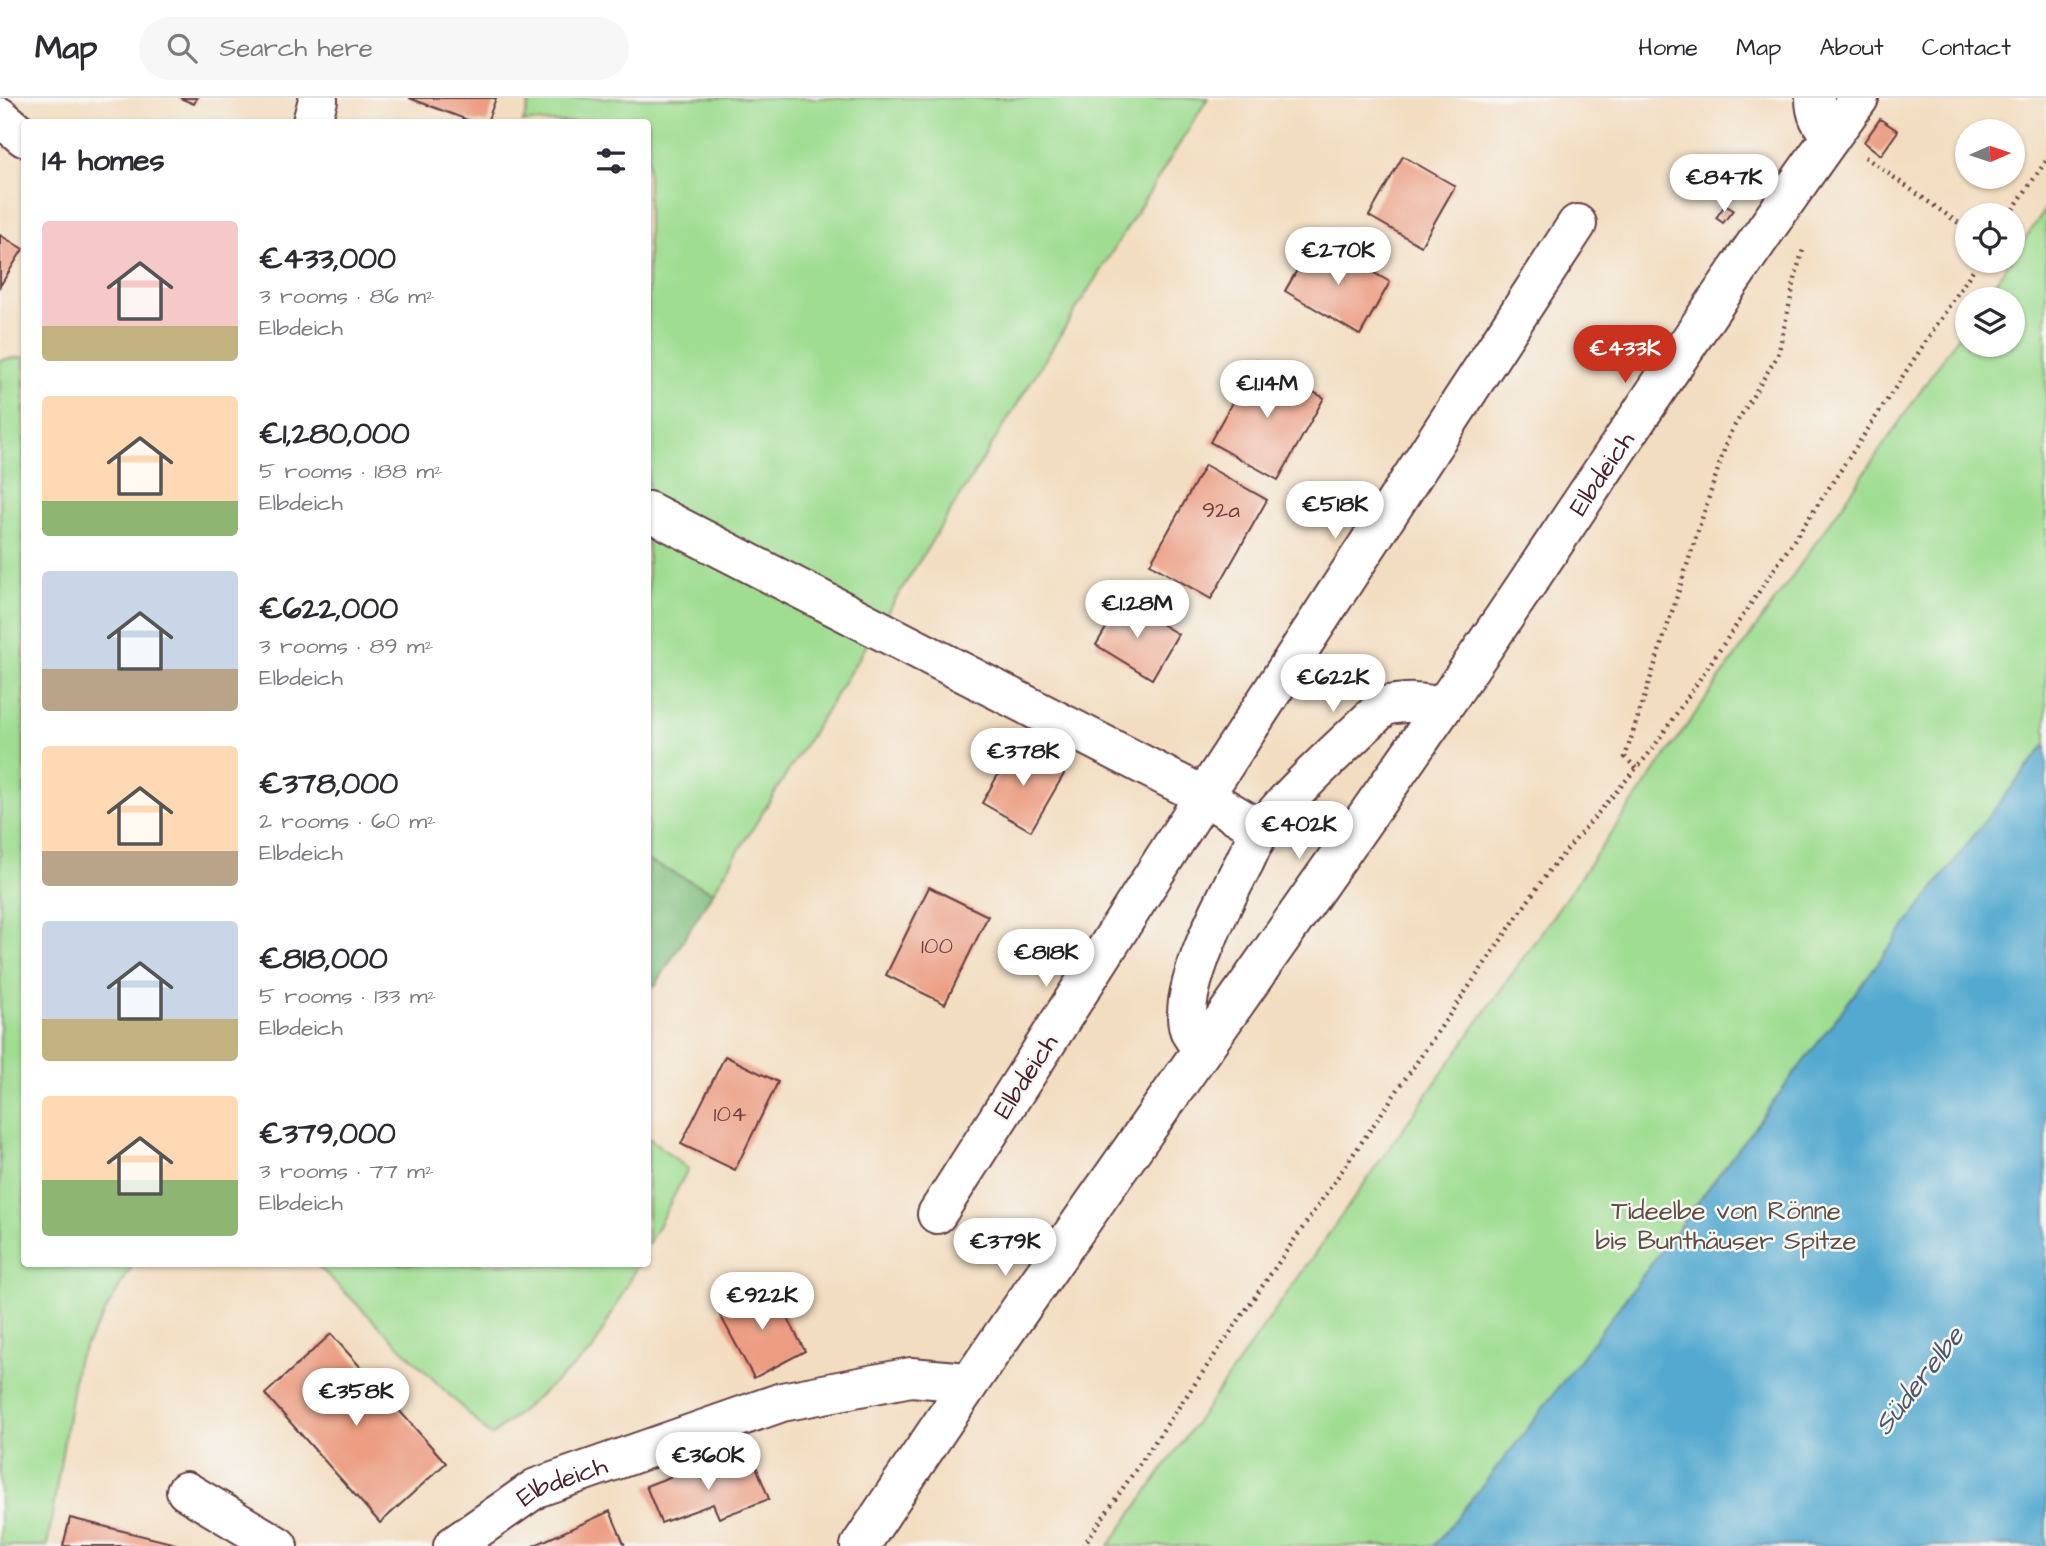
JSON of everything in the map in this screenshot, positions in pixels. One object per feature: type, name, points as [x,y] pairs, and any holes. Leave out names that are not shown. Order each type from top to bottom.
[{"type":"street","points":[[1815,98],[1818,117],[1825,129],[1847,145]]},
{"type":"street","name":"Elbdeich","points":[[860,1546],[968,1382],[1442,708],[1847,145],[1859,98]]},
{"type":"street","points":[[0,117],[21,134]]},
{"type":"street","name":"Elbdeich","points":[[937,1214],[1204,796],[1577,224]]},
{"type":"street","points":[[651,513],[1204,796],[1261,830]]},
{"type":"street","points":[[1204,1047],[1195,1041],[1189,1031],[1187,1016],[1195,972],[1229,891],[1261,830],[1384,706],[1420,703],[1442,708]]},
{"type":"street","name":"Elbdeich","points":[[453,1546],[536,1488],[782,1402],[911,1377],[968,1382]]},
{"type":"street","points":[[186,1490],[278,1546]]},
{"type":"path","points":[[1847,145],[1955,221]]},
{"type":"path","points":[[2017,203],[2046,162]]},
{"type":"path","points":[[1636,768],[1625,757],[1728,435],[1778,355],[1806,241]]},
{"type":"path","points":[[1083,1546],[1548,872],[1651,751],[1971,273]]},
{"type":"green space","points":[[531,98],[1208,98],[713,892],[651,862],[651,119],[524,119]]},
{"type":"green space","name":"Tideelbe von Rönne bis Bunthäuser Spitze","points":[[2046,208],[2046,1546],[1109,1546],[1848,497],[1955,341],[1955,357],[2025,357],[2025,287],[1992,287],[2001,273],[2025,273],[2025,239]]},
{"type":"green space","points":[[21,357],[21,1267],[131,1267],[77,1360],[47,1546],[0,1546],[0,360]]},
{"type":"green space","points":[[651,862],[713,892],[655,986],[651,984]]},
{"type":"green space","points":[[651,1139],[688,1169],[651,1239]]},
{"type":"green space","points":[[319,1267],[636,1267],[592,1351],[491,1436]]},
{"type":"water","name":"Süderelbe","points":[[2046,744],[2046,1546],[1434,1546],[1518,1441],[1980,827]]},
{"type":"building","points":[[180,98],[197,98],[194,104]]},
{"type":"building","points":[[409,98],[496,98],[488,119],[465,119]]},
{"type":"building","points":[[1880,119],[1898,131],[1881,155],[1864,142]]},
{"type":"building","points":[[1403,156],[1455,186],[1421,246],[1369,216]]},
{"type":"building","points":[[1725,205],[1733,210],[1723,223],[1716,218]]},
{"type":"building","points":[[0,235],[21,248],[21,252],[0,286]]},
{"type":"building","points":[[1315,239],[1390,282],[1360,335],[1285,291]]},
{"type":"building","points":[[1256,360],[1324,398],[1278,480],[1210,442]]},
{"type":"building","points":[[1205,465],[1267,500],[1211,599],[1150,564]]},
{"type":"building","points":[[1122,601],[1178,634],[1152,679],[1096,645]]},
{"type":"building","points":[[1015,745],[1064,774],[1031,831],[982,803]]},
{"type":"building","points":[[929,887],[988,916],[945,1004],[886,975]]},
{"type":"building","points":[[725,1056],[778,1082],[735,1170],[681,1144]]},
{"type":"building","points":[[770,1285],[805,1351],[754,1378],[719,1313]]},
{"type":"building","points":[[331,1334],[446,1463],[380,1523],[265,1394]]},
{"type":"building","points":[[754,1461],[769,1499],[719,1518],[713,1504],[661,1523],[646,1486],[698,1466],[704,1480]]},
{"type":"building","points":[[610,1511],[625,1546],[533,1546]]},
{"type":"building","points":[[70,1518],[180,1545],[180,1546],[63,1546]]}]
